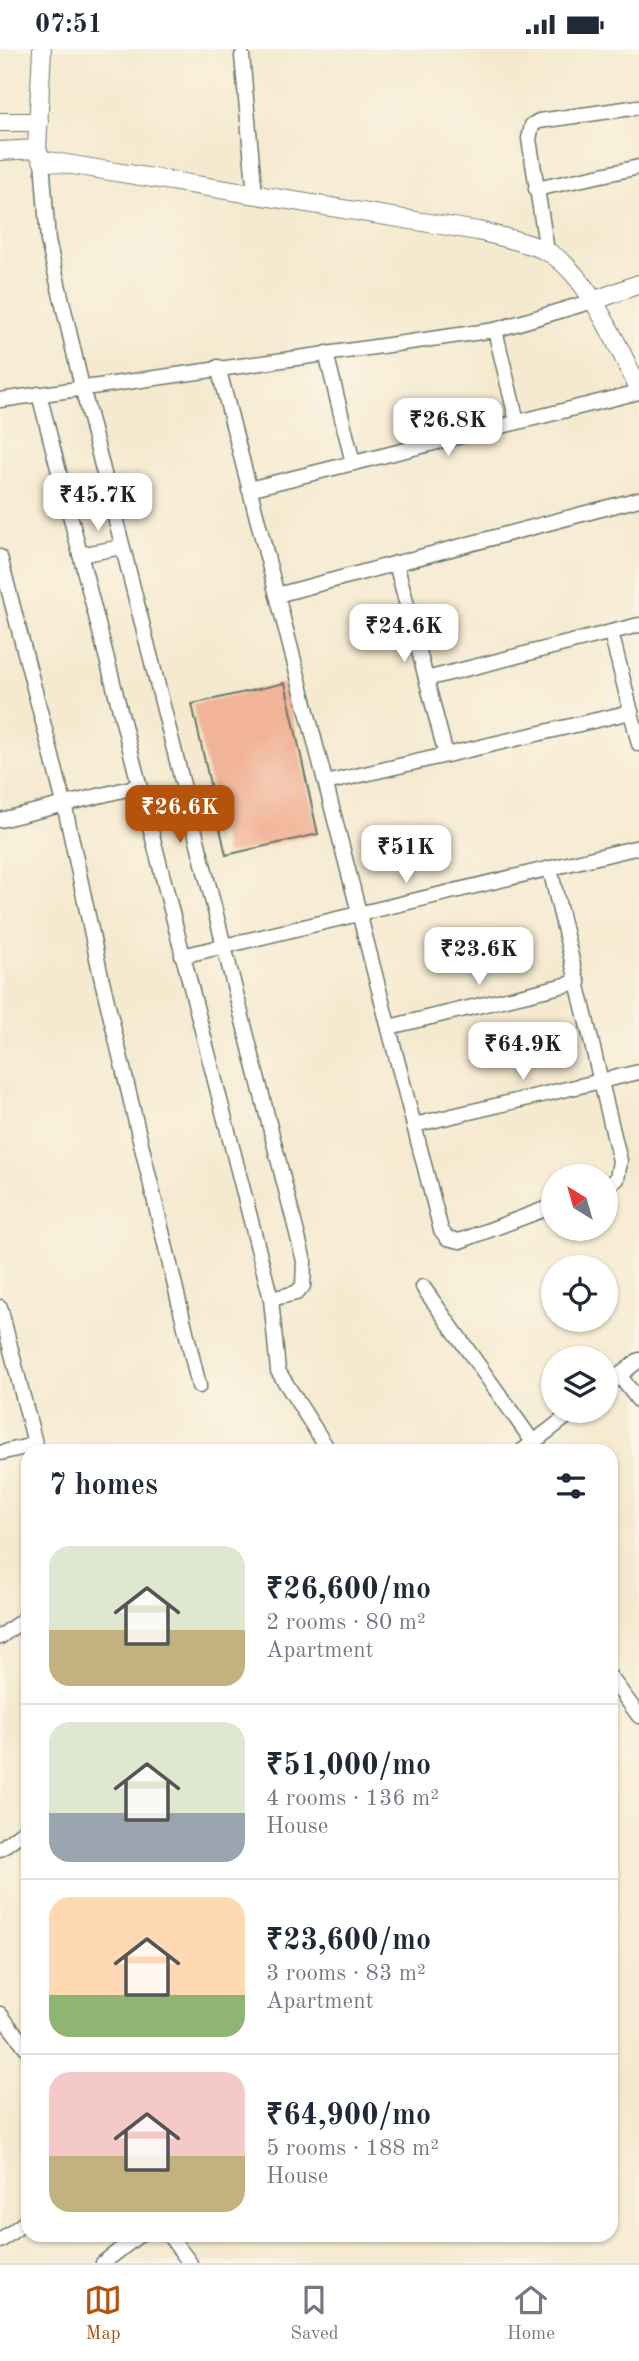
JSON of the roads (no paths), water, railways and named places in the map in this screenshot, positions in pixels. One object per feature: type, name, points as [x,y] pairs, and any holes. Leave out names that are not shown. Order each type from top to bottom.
[{"type":"street","points":[[42,49],[40,155],[48,241],[122,547],[304,1261],[303,1286],[296,1293],[271,1299]]},
{"type":"street","points":[[242,56],[255,195]]},
{"type":"street","points":[[547,251],[529,139],[531,125],[539,121],[639,107]]},
{"type":"street","points":[[0,122],[39,122]]},
{"type":"street","points":[[0,151],[40,155],[255,195],[478,231],[547,251],[567,265],[593,301],[639,390],[249,489]]},
{"type":"street","points":[[536,189],[639,167]]},
{"type":"street","points":[[0,400],[218,367],[495,330],[593,301],[639,283]]},
{"type":"street","points":[[495,330],[517,422]]},
{"type":"street","points":[[326,353],[352,463]]},
{"type":"street","points":[[218,367],[437,1219],[447,1238],[460,1241],[541,1211]]},
{"type":"street","points":[[39,394],[271,1299],[278,1371],[324,1444]]},
{"type":"street","points":[[277,595],[639,499]]},
{"type":"street","points":[[80,555],[122,547]]},
{"type":"street","points":[[0,557],[64,803],[97,959],[199,1386]]},
{"type":"street","points":[[396,563],[446,755]]},
{"type":"street","points":[[426,678],[639,625]]},
{"type":"street","points":[[611,632],[639,744]]},
{"type":"street","points":[[326,783],[631,712]]},
{"type":"street","points":[[0,820],[139,786]]},
{"type":"street","points":[[182,956],[639,848]]},
{"type":"street","points":[[550,869],[620,1161],[618,1173]]},
{"type":"street","points":[[389,1027],[578,982]]},
{"type":"street","points":[[414,1125],[639,1072]]},
{"type":"street","points":[[423,1287],[526,1444]]},
{"type":"street","points":[[0,1307],[34,1444]]},
{"type":"street","points":[[639,1360],[620,1375],[639,1401]]},
{"type":"street","points":[[530,1444],[558,1423]]},
{"type":"street","points":[[0,1453],[21,1450]]},
{"type":"street","points":[[0,1637],[21,1621]]},
{"type":"street","points":[[618,1688],[639,1716]]},
{"type":"street","points":[[0,1849],[21,1833]]},
{"type":"street","points":[[0,2014],[21,2041]]},
{"type":"street","points":[[0,2241],[21,2225]]},
{"type":"street","points":[[103,2263],[130,2242]]},
{"type":"street","points":[[174,2242],[190,2263]]}]
